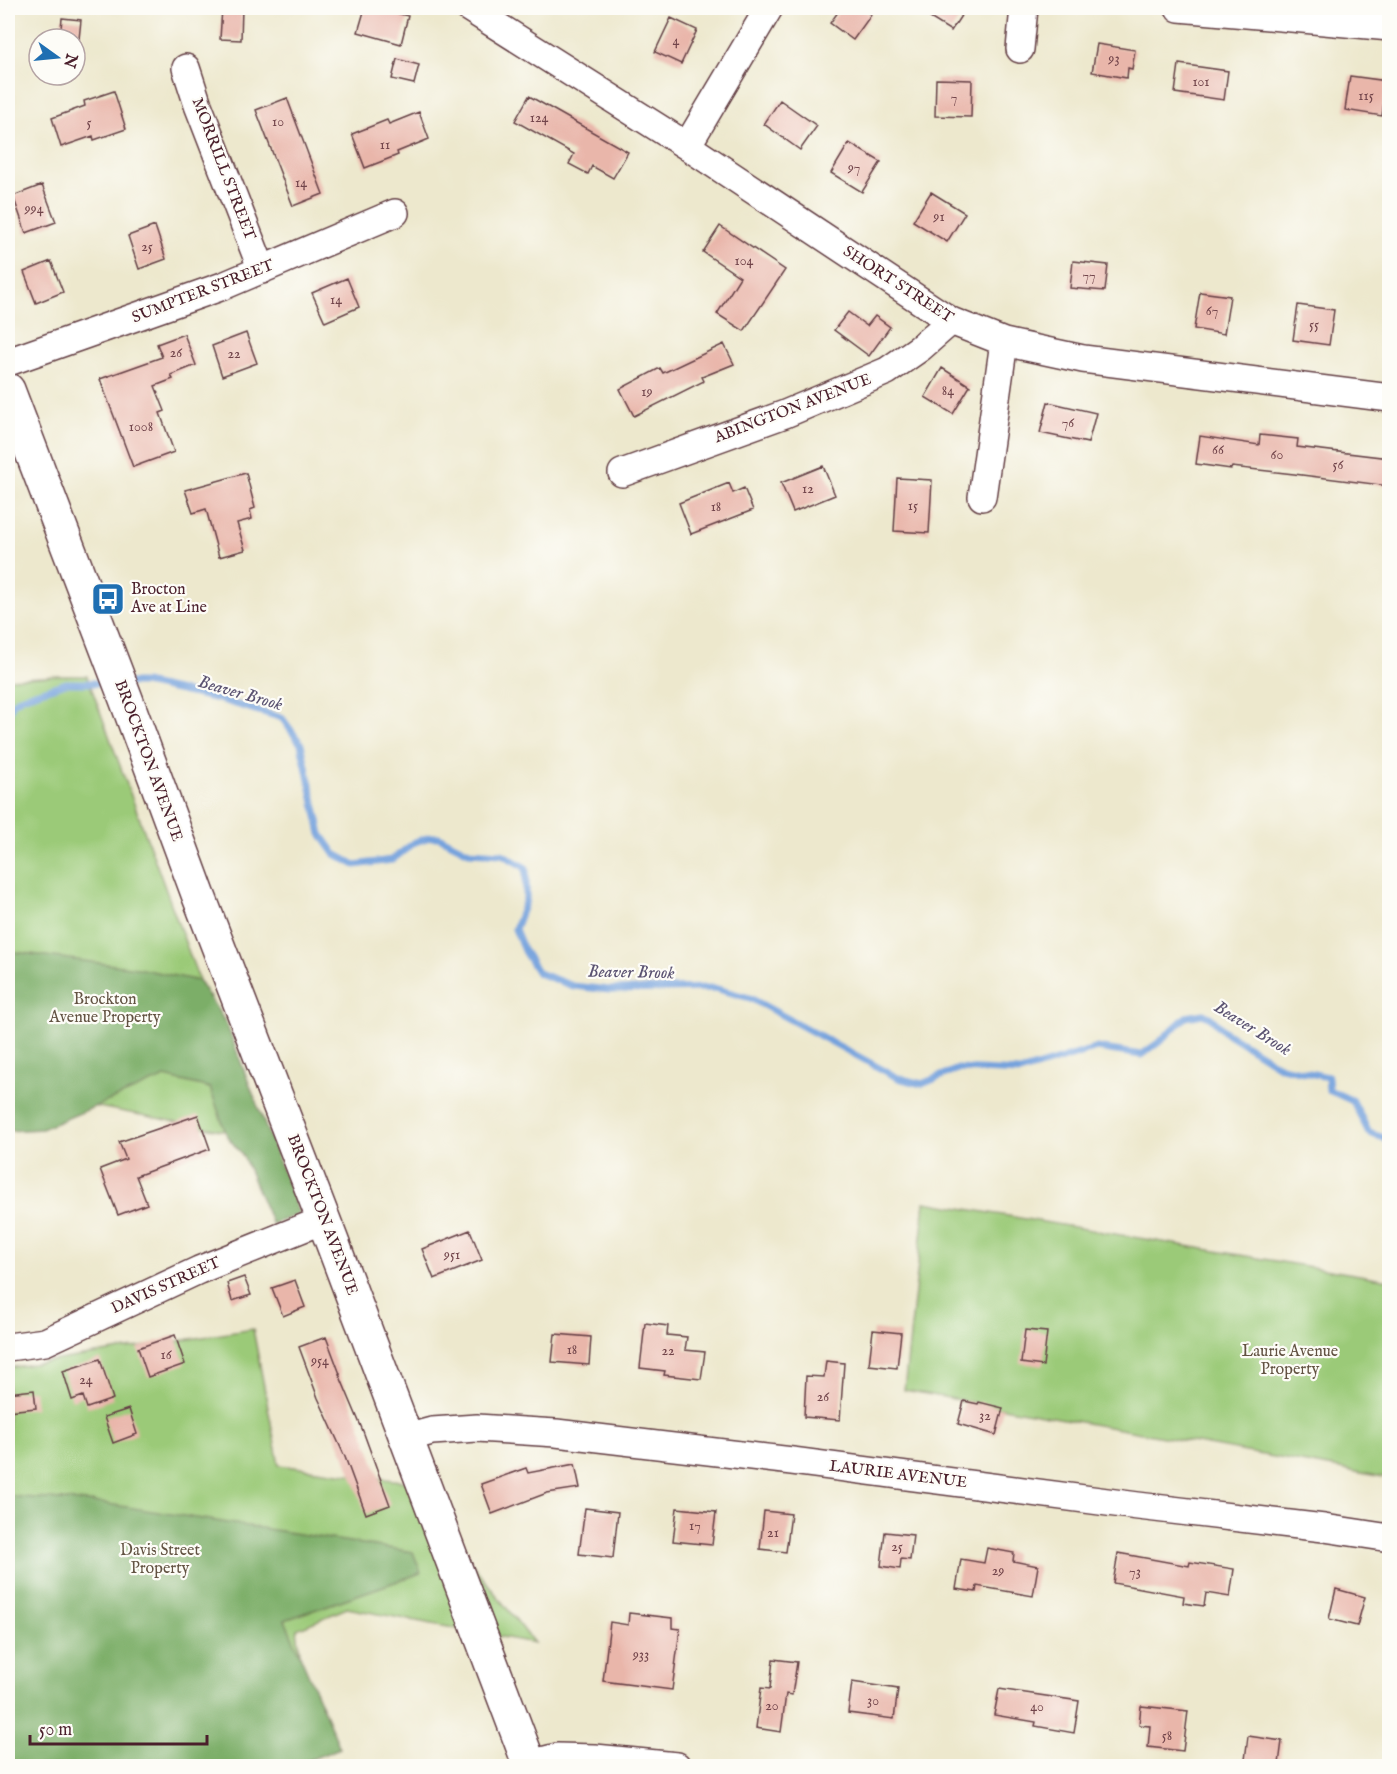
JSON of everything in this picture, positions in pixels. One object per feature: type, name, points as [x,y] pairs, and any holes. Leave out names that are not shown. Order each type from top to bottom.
[{"type":"main road","name":"BROCKTON AVENUE","points":[[8,390],[529,1765]]},
{"type":"street","name":"SHORT STREET","points":[[468,8],[687,146],[951,321],[1004,342],[1083,359],[1389,398]]},
{"type":"street","points":[[687,146],[769,8]]},
{"type":"street","points":[[1020,49],[1024,8]]},
{"type":"street","points":[[1179,8],[1389,27]]},
{"type":"street","name":"MORRILL STREET","points":[[186,68],[262,270]]},
{"type":"street","name":"SUMPTER STREET","points":[[8,362],[174,305],[395,213]]},
{"type":"street","name":"ABINGTON AVENUE","points":[[622,473],[785,414],[887,371],[920,348],[951,321]]},
{"type":"street","points":[[982,497],[1004,342]]},
{"type":"street","name":"DAVIS STREET","points":[[8,1347],[45,1342],[199,1270],[323,1220]]},
{"type":"street","name":"LAURIE AVENUE","points":[[406,1438],[432,1431],[477,1428],[556,1433],[1389,1538]]},
{"type":"street","points":[[529,1765],[557,1757],[595,1758],[677,1767]]},
{"type":"green space","name":"Brockton Avenue Property","points":[[87,676],[257,1137],[8,1090],[8,679]]},
{"type":"green space","points":[[8,951],[137,968],[199,981],[226,1023],[299,1214],[272,1224],[243,1156],[227,1136],[210,1088],[165,1077],[42,1129],[8,1131]]},
{"type":"green space","name":"Laurie Avenue Property","points":[[925,1202],[1389,1280],[1389,1478],[904,1390]]},
{"type":"green space","name":"Davis Street Property","points":[[253,1329],[279,1465],[408,1482],[534,1643],[347,1608],[297,1629],[311,1740],[8,1766],[8,1368]]},
{"type":"green space","points":[[8,1496],[101,1503],[413,1552],[421,1573],[285,1620],[340,1748],[294,1766],[8,1766]]},
{"type":"building","points":[[222,8],[242,8],[241,40],[220,39]]},
{"type":"building","points":[[365,8],[377,8],[408,16],[401,44],[358,32]]},
{"type":"building","points":[[841,8],[861,8],[871,15],[853,40],[830,23]]},
{"type":"building","points":[[914,8],[966,8],[951,31]]},
{"type":"building","points":[[62,18],[81,20],[80,27],[61,27]]},
{"type":"building","points":[[671,18],[697,30],[681,64],[655,52]]},
{"type":"building","points":[[1097,44],[1135,50],[1132,69],[1128,68],[1127,78],[1092,72]]},
{"type":"building","points":[[397,59],[419,65],[414,84],[392,79]]},
{"type":"building","points":[[1179,64],[1228,71],[1224,100],[1175,93]]},
{"type":"building","points":[[1350,76],[1387,81],[1382,116],[1345,110]]},
{"type":"building","points":[[936,79],[972,80],[971,117],[935,116]]},
{"type":"building","points":[[114,91],[126,129],[94,140],[93,136],[61,147],[52,118],[85,106],[84,101]]},
{"type":"building","points":[[529,96],[628,152],[613,178],[592,166],[588,174],[569,164],[574,154],[515,121]]},
{"type":"building","points":[[287,98],[323,194],[293,206],[256,110]]},
{"type":"building","points":[[780,100],[817,126],[800,150],[764,124]]},
{"type":"building","points":[[419,112],[429,139],[365,168],[352,134],[387,120],[389,124]]},
{"type":"building","points":[[849,143],[881,162],[862,192],[831,173]]},
{"type":"building","points":[[42,185],[56,222],[26,233],[13,196]]},
{"type":"building","points":[[931,192],[965,213],[947,242],[913,221]]},
{"type":"building","points":[[155,226],[166,259],[139,269],[128,236]]},
{"type":"building","points":[[720,226],[785,270],[744,331],[717,314],[740,277],[703,252]]},
{"type":"building","points":[[51,261],[63,292],[36,303],[24,272]]},
{"type":"building","points":[[1073,261],[1108,265],[1105,291],[1070,288]]},
{"type":"building","points":[[347,278],[359,307],[325,322],[312,293]]},
{"type":"building","points":[[1200,292],[1230,296],[1224,334],[1194,329]]},
{"type":"building","points":[[1298,305],[1334,310],[1329,345],[1293,340]]},
{"type":"building","points":[[848,312],[867,326],[875,316],[890,327],[869,356],[834,330]]},
{"type":"building","points":[[246,333],[257,363],[222,376],[212,346]]},
{"type":"building","points":[[184,334],[196,365],[171,375],[173,379],[155,386],[165,411],[160,413],[174,452],[133,467],[100,379],[162,357],[157,344]]},
{"type":"building","points":[[724,344],[734,364],[702,377],[704,381],[634,416],[620,389],[660,368],[663,373]]},
{"type":"building","points":[[942,368],[970,386],[953,414],[925,397]]},
{"type":"building","points":[[1048,402],[1096,413],[1088,443],[1040,433]]},
{"type":"building","points":[[1260,435],[1298,439],[1297,447],[1389,458],[1389,486],[1196,464],[1200,436],[1259,445]]},
{"type":"building","points":[[823,466],[835,495],[793,512],[781,483]]},
{"type":"building","points":[[246,473],[255,508],[250,510],[252,519],[237,523],[245,550],[219,557],[206,509],[193,513],[185,490]]},
{"type":"building","points":[[897,478],[932,480],[929,533],[894,531]]},
{"type":"building","points":[[729,483],[733,493],[744,488],[753,510],[691,534],[679,503]]},
{"type":"building","points":[[198,1115],[210,1149],[136,1176],[147,1204],[118,1215],[100,1169],[126,1159],[119,1142]]},
{"type":"building","points":[[470,1230],[482,1260],[434,1279],[422,1249]]},
{"type":"building","points":[[244,1277],[251,1295],[232,1301],[227,1283]]},
{"type":"building","points":[[295,1280],[305,1307],[283,1316],[272,1288]]},
{"type":"building","points":[[645,1323],[668,1326],[667,1335],[687,1337],[685,1350],[705,1352],[701,1379],[664,1375],[665,1371],[640,1368]]},
{"type":"building","points":[[873,1330],[901,1333],[897,1368],[869,1365]]},
{"type":"building","points":[[1025,1330],[1047,1332],[1043,1366],[1021,1363]]},
{"type":"building","points":[[555,1334],[591,1337],[589,1365],[552,1362]]},
{"type":"building","points":[[175,1335],[185,1364],[148,1377],[138,1348]]},
{"type":"building","points":[[326,1337],[390,1505],[366,1514],[299,1347]]},
{"type":"building","points":[[100,1359],[113,1399],[87,1408],[83,1396],[72,1400],[63,1371]]},
{"type":"building","points":[[826,1361],[844,1363],[840,1420],[804,1417],[806,1376],[824,1377]]},
{"type":"building","points":[[34,1390],[36,1408],[8,1411],[8,1393]]},
{"type":"building","points":[[964,1401],[1003,1408],[996,1435],[958,1424]]},
{"type":"building","points":[[129,1409],[137,1434],[113,1443],[104,1417]]},
{"type":"building","points":[[575,1464],[580,1488],[547,1493],[492,1514],[481,1484],[526,1468],[528,1473]]},
{"type":"building","points":[[585,1508],[618,1512],[613,1558],[579,1554]]},
{"type":"building","points":[[677,1508],[716,1512],[712,1545],[673,1541]]},
{"type":"building","points":[[764,1511],[791,1514],[786,1552],[760,1549]]},
{"type":"building","points":[[885,1532],[913,1535],[910,1560],[901,1559],[900,1569],[881,1566]]},
{"type":"building","points":[[987,1548],[1014,1553],[1013,1561],[1038,1566],[1033,1596],[977,1586],[976,1592],[956,1589],[961,1559],[984,1563]]},
{"type":"building","points":[[1118,1553],[1189,1566],[1190,1562],[1234,1569],[1230,1597],[1206,1593],[1204,1606],[1183,1603],[1184,1596],[1113,1583]]},
{"type":"building","points":[[1336,1589],[1365,1597],[1357,1626],[1329,1619]]},
{"type":"building","points":[[629,1613],[672,1618],[672,1628],[680,1629],[672,1690],[603,1681],[610,1622],[628,1625]]},
{"type":"building","points":[[773,1659],[797,1662],[792,1695],[786,1694],[781,1732],[756,1728],[761,1688],[770,1689]]},
{"type":"building","points":[[852,1682],[898,1689],[894,1719],[848,1713]]},
{"type":"building","points":[[999,1689],[1079,1701],[1074,1733],[1035,1726],[1036,1722],[994,1715]]},
{"type":"building","points":[[1141,1706],[1188,1711],[1183,1751],[1148,1747],[1150,1726],[1139,1725]]},
{"type":"building","points":[[1248,1736],[1282,1741],[1279,1764],[1245,1760]]},
{"type":"waterway","name":"Beaver Brook","points":[[8,714],[13,703],[22,697],[66,683],[110,683]]},
{"type":"waterway","name":"Beaver Brook","points":[[130,683],[144,683],[218,699],[282,718],[301,744],[321,834],[335,854],[355,865],[392,860],[415,842],[430,837],[439,837],[469,852],[502,854],[526,868],[526,900],[515,929],[524,951],[538,973],[573,986],[610,990],[714,988],[750,998],[898,1078],[922,1084],[958,1069],[1020,1072],[1097,1048],[1141,1055],[1186,1017],[1203,1014],[1211,1018],[1225,1032],[1281,1067],[1328,1077],[1329,1090],[1353,1101],[1369,1133],[1390,1140]]},
{"type":"place","name":"Brocton Ave at Line","points":[[108,599]]}]
